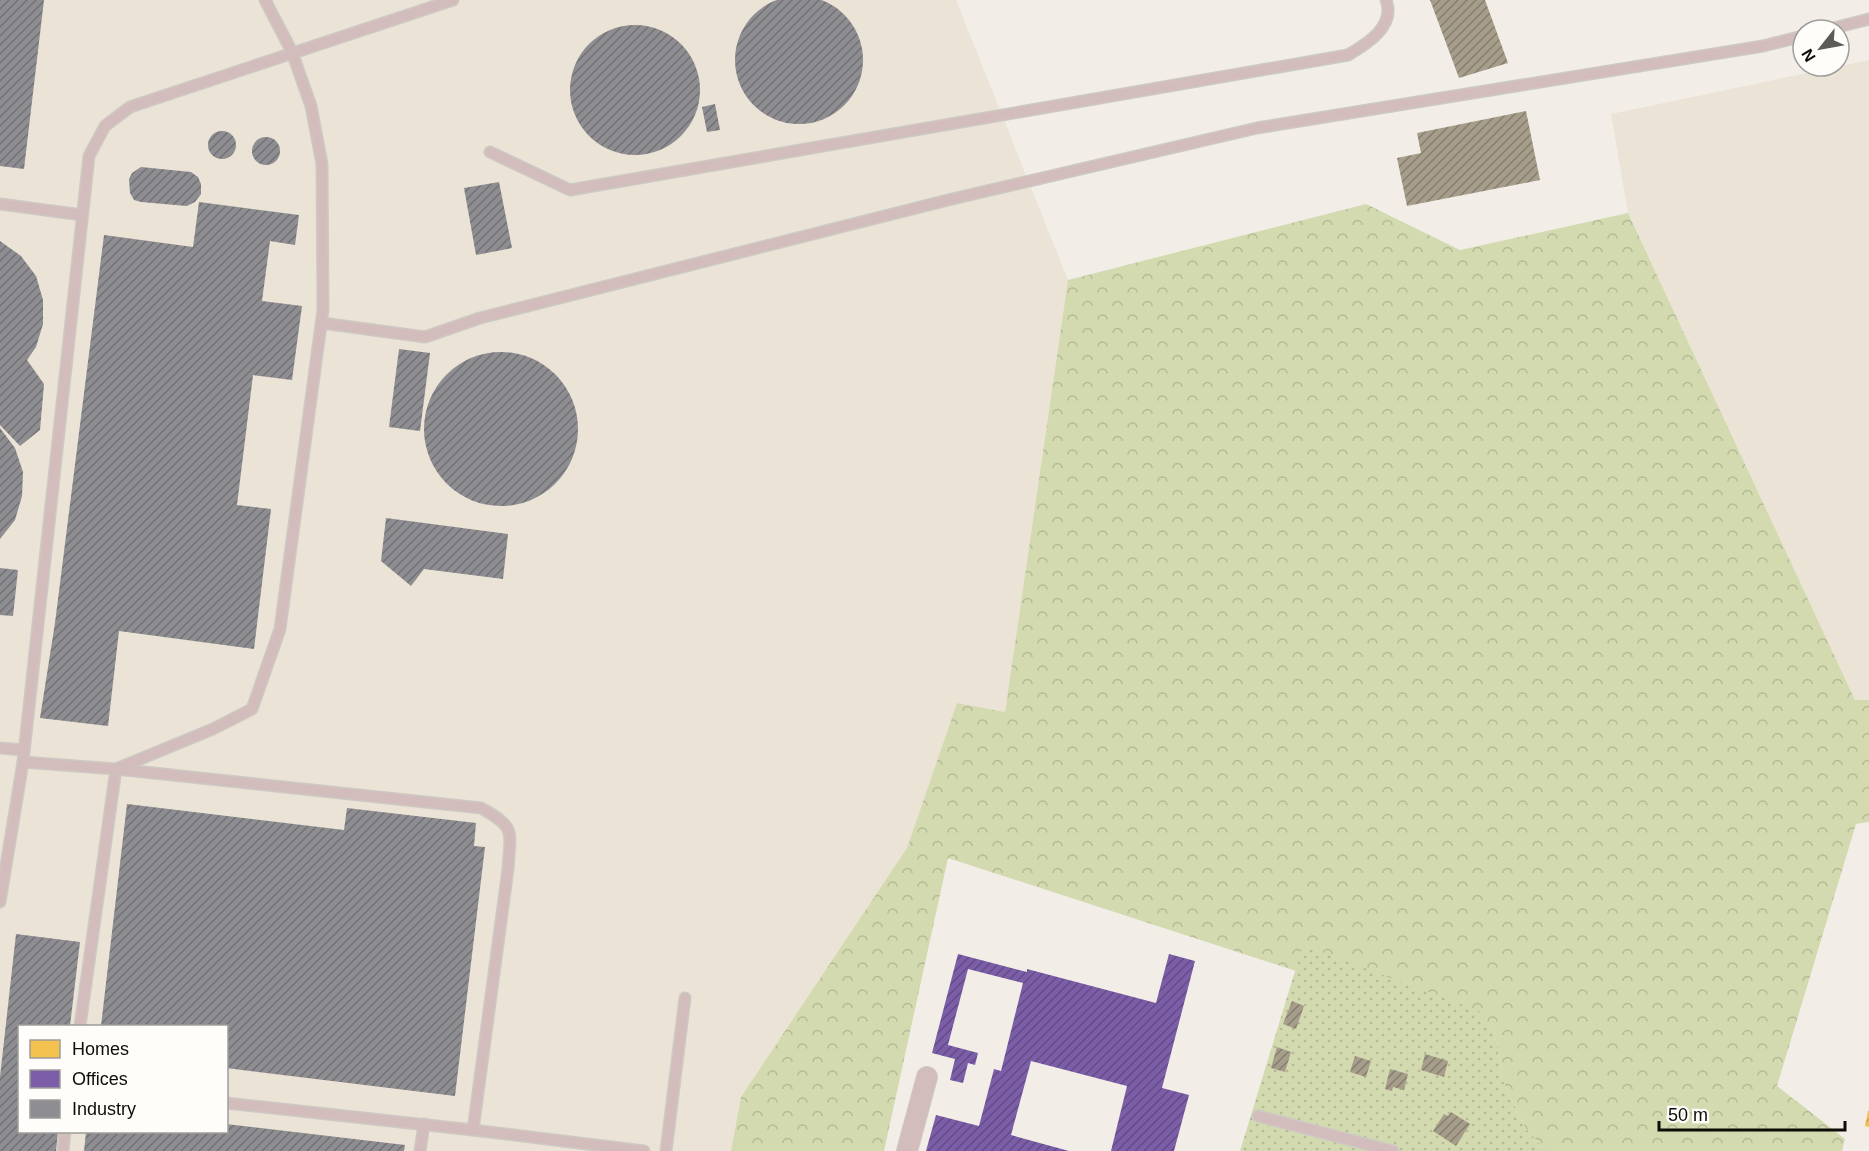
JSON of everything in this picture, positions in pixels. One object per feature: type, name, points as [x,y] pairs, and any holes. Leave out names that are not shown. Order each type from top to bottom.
[{"type":"street","points":[[907,1151],[927,1077]]},
{"type":"lane","points":[[116,769],[213,729],[252,709],[280,629],[322,323],[322,164],[312,106],[292,52],[265,0]]},
{"type":"lane","points":[[0,902],[24,756],[89,156],[105,126],[130,107],[453,0]]},
{"type":"lane","points":[[490,152],[570,190],[1348,55],[1369,42],[1383,27],[1389,7],[1386,0]]},
{"type":"lane","points":[[1851,24],[1869,19]]},
{"type":"lane","points":[[322,323],[425,337],[480,318],[948,200],[1257,128],[1763,46],[1791,39]]},
{"type":"lane","points":[[0,204],[82,215]]},
{"type":"lane","points":[[0,748],[24,756],[116,769],[482,808],[502,820],[510,832],[508,869],[473,1130]]},
{"type":"lane","points":[[80,1025],[116,769]]},
{"type":"lane","points":[[666,1151],[685,998]]},
{"type":"lane","points":[[228,1103],[644,1151]]},
{"type":"lane","points":[[1258,1116],[1393,1151]]},
{"type":"lane","points":[[420,1151],[424,1124]]},
{"type":"lane","points":[[63,1151],[66,1133]]},
{"type":"shaded area","points":[[0,0],[956,0],[1068,280],[1005,712],[957,703],[907,848],[741,1097],[731,1151],[0,1151]]},
{"type":"shaded area","points":[[1869,60],[1869,700],[1855,700],[1628,213],[1611,114],[1791,76],[1851,78],[1851,64]]},
{"type":"green space","points":[[1366,204],[1460,250],[1628,213],[1855,700],[1869,700],[1869,822],[1856,824],[1777,1086],[1845,1139],[1842,1151],[1546,1151],[1525,1128],[1503,1081],[1494,1031],[1304,945],[1296,971],[948,858],[884,1151],[731,1151],[741,1097],[907,848],[957,703],[1005,712],[1068,280]]},
{"type":"green space","points":[[1303,945],[1479,1011],[1494,1031],[1503,1081],[1525,1128],[1546,1151],[1240,1151]]},
{"type":"building: Homes","points":[[1869,1111],[1869,1127],[1865,1126]]},
{"type":"building: Offices","points":[[958,954],[1027,972],[1027,969],[1156,1003],[1169,954],[1195,961],[1162,1088],[1189,1095],[1174,1151],[1111,1151],[1127,1086],[1031,1061],[1011,1135],[1069,1151],[926,1151],[936,1115],[979,1126],[994,1069],[1001,1071],[1023,983],[968,969],[948,1045],[978,1053],[975,1065],[968,1063],[963,1083],[950,1080],[955,1059],[932,1053]]},
{"type":"building: Industry","points":[[0,0],[44,0],[24,169],[0,166]]},
{"type":"building: Industry","points":[[774,0],[824,0],[845,14],[859,35],[862,47],[862,73],[859,85],[845,106],[824,120],[799,124],[774,120],[753,106],[739,85],[735,60],[739,35],[753,14]]},
{"type":"building: Industry","points":[[635,25],[660,30],[681,44],[695,65],[700,90],[695,115],[681,136],[660,150],[635,155],[610,150],[589,136],[575,115],[570,90],[575,65],[589,44],[610,30]]},
{"type":"building: Industry","points":[[715,104],[720,130],[707,132],[702,107]]},
{"type":"building: Industry","points":[[222,131],[232,135],[236,145],[232,155],[222,159],[212,155],[208,145],[212,135]]},
{"type":"building: Industry","points":[[266,137],[276,141],[280,151],[276,161],[266,165],[256,161],[252,151],[256,141]]},
{"type":"building: Industry","points":[[141,167],[191,172],[198,177],[201,194],[195,202],[187,206],[134,200],[130,193],[129,179],[132,173]]},
{"type":"building: Industry","points":[[499,182],[512,248],[476,255],[464,188]]},
{"type":"building: Industry","points":[[199,202],[299,215],[295,245],[270,241],[262,301],[302,306],[292,380],[253,375],[237,505],[271,509],[254,649],[119,631],[108,726],[40,718],[55,623],[104,235],[193,247]]},
{"type":"building: Industry","points":[[0,241],[21,256],[36,276],[43,300],[43,324],[36,347],[27,360],[44,384],[40,430],[20,446],[0,425]]},
{"type":"building: Industry","points":[[399,349],[430,353],[420,431],[389,427]]},
{"type":"building: Industry","points":[[501,352],[530,358],[544,365],[555,375],[565,386],[572,400],[578,429],[572,458],[565,472],[555,483],[544,493],[530,500],[501,506],[472,500],[458,493],[447,483],[437,472],[430,458],[424,429],[430,400],[437,386],[447,375],[458,365],[472,358]]},
{"type":"building: Industry","points":[[0,428],[15,448],[23,472],[22,496],[15,520],[0,539]]},
{"type":"building: Industry","points":[[386,518],[508,534],[503,579],[424,569],[411,586],[381,561]]},
{"type":"building: Industry","points":[[0,568],[18,570],[13,616],[0,615]]},
{"type":"building: Industry","points":[[127,804],[344,830],[347,808],[476,823],[474,846],[485,847],[455,1096],[228,1068],[228,1025],[101,1025]]},
{"type":"building: Industry","points":[[16,934],[80,942],[70,1025],[18,1025],[18,1133],[58,1133],[56,1151],[0,1151],[0,1077]]},
{"type":"building: Industry","points":[[228,1124],[405,1145],[404,1151],[84,1151],[86,1133],[228,1133]]},
{"type":"building: Other","points":[[1430,0],[1485,0],[1508,63],[1459,78]]},
{"type":"building: Other","points":[[1526,111],[1540,180],[1407,206],[1397,158],[1421,153],[1417,133]]},
{"type":"building: Other","points":[[1292,1001],[1304,1006],[1296,1029],[1283,1024]]},
{"type":"building: Other","points":[[1277,1047],[1291,1052],[1285,1072],[1271,1068]]},
{"type":"building: Other","points":[[1425,1054],[1448,1061],[1444,1077],[1421,1070]]},
{"type":"building: Other","points":[[1355,1056],[1371,1061],[1366,1077],[1350,1072]]},
{"type":"building: Other","points":[[1390,1069],[1408,1074],[1404,1090],[1393,1087],[1392,1091],[1385,1089]]},
{"type":"building: Other","points":[[1451,1112],[1470,1124],[1456,1146],[1433,1131],[1444,1114],[1448,1116]]}]
